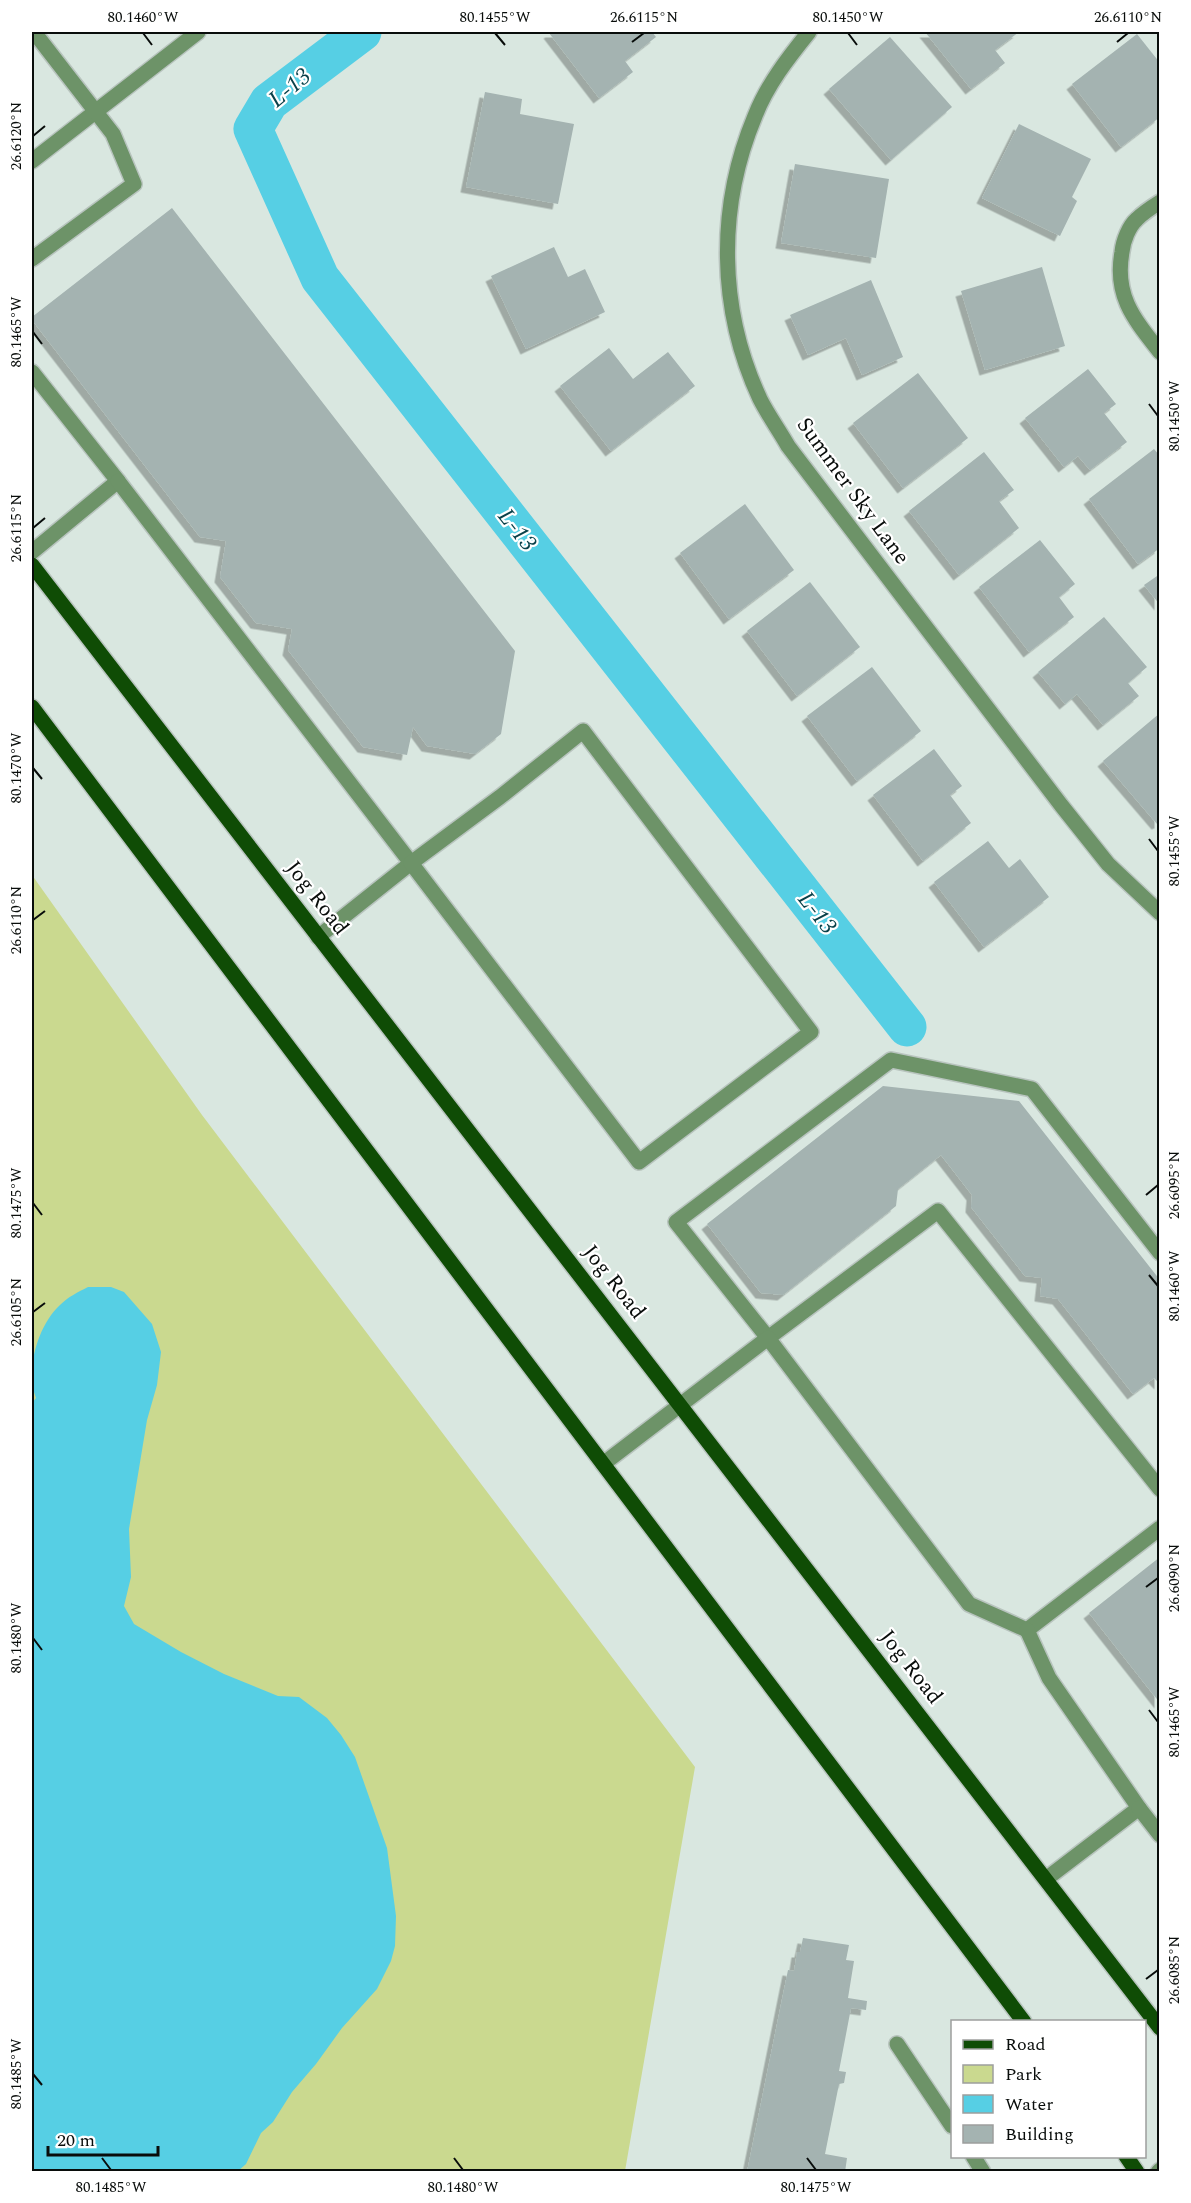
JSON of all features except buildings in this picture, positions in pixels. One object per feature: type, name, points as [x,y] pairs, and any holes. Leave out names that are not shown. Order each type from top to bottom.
[{"type":"main road","name":"Jog Road","points":[[32,565],[1160,2028]]},
{"type":"main road","points":[[32,707],[1022,2020]]},
{"type":"main road","points":[[1127,2158],[1137,2172]]},
{"type":"street","points":[[32,259],[134,184],[113,134],[34,32]]},
{"type":"street","points":[[32,160],[198,32]]},
{"type":"street","name":"Summer Sky Lane","points":[[809,32],[781,67],[755,114],[737,165],[728,218],[727,271],[730,298],[745,360],[761,400],[788,446],[1108,864],[1160,913]]},
{"type":"street","points":[[1160,202],[1136,220],[1123,244],[1119,270],[1123,296],[1136,321],[1160,352]]},
{"type":"street","points":[[32,372],[118,480],[411,863],[639,1162],[811,1032],[583,731],[500,797],[411,863],[318,937]]},
{"type":"street","points":[[32,552],[118,480]]},
{"type":"street","points":[[1160,1253],[1032,1089],[891,1060],[676,1222],[768,1338],[969,1604],[1027,1630],[1048,1678],[1160,1835]]},
{"type":"street","points":[[603,1464],[938,1211],[1160,1489]]},
{"type":"street","points":[[1027,1630],[1160,1528]]},
{"type":"street","points":[[1046,1879],[1139,1808]]},
{"type":"street","points":[[897,2044],[951,2125]]},
{"type":"street","points":[[974,2158],[983,2172]]},
{"type":"green space","points":[[32,875],[202,1115],[695,1767],[625,2171],[32,2171]]},
{"type":"water","points":[[88,1287],[111,1287],[124,1292],[152,1324],[161,1352],[157,1385],[147,1420],[129,1529],[131,1577],[124,1606],[134,1624],[181,1652],[224,1674],[278,1696],[299,1697],[327,1718],[355,1757],[387,1848],[396,1916],[395,1946],[391,1961],[377,1989],[342,2028],[292,2092],[273,2122],[261,2133],[246,2164],[238,2171],[32,2171],[32,1403],[36,1398],[32,1374],[36,1348],[45,1324],[63,1302]]},
{"type":"waterway","name":"L-13","points":[[362,32],[269,102],[253,129],[320,278],[907,1027]]}]
